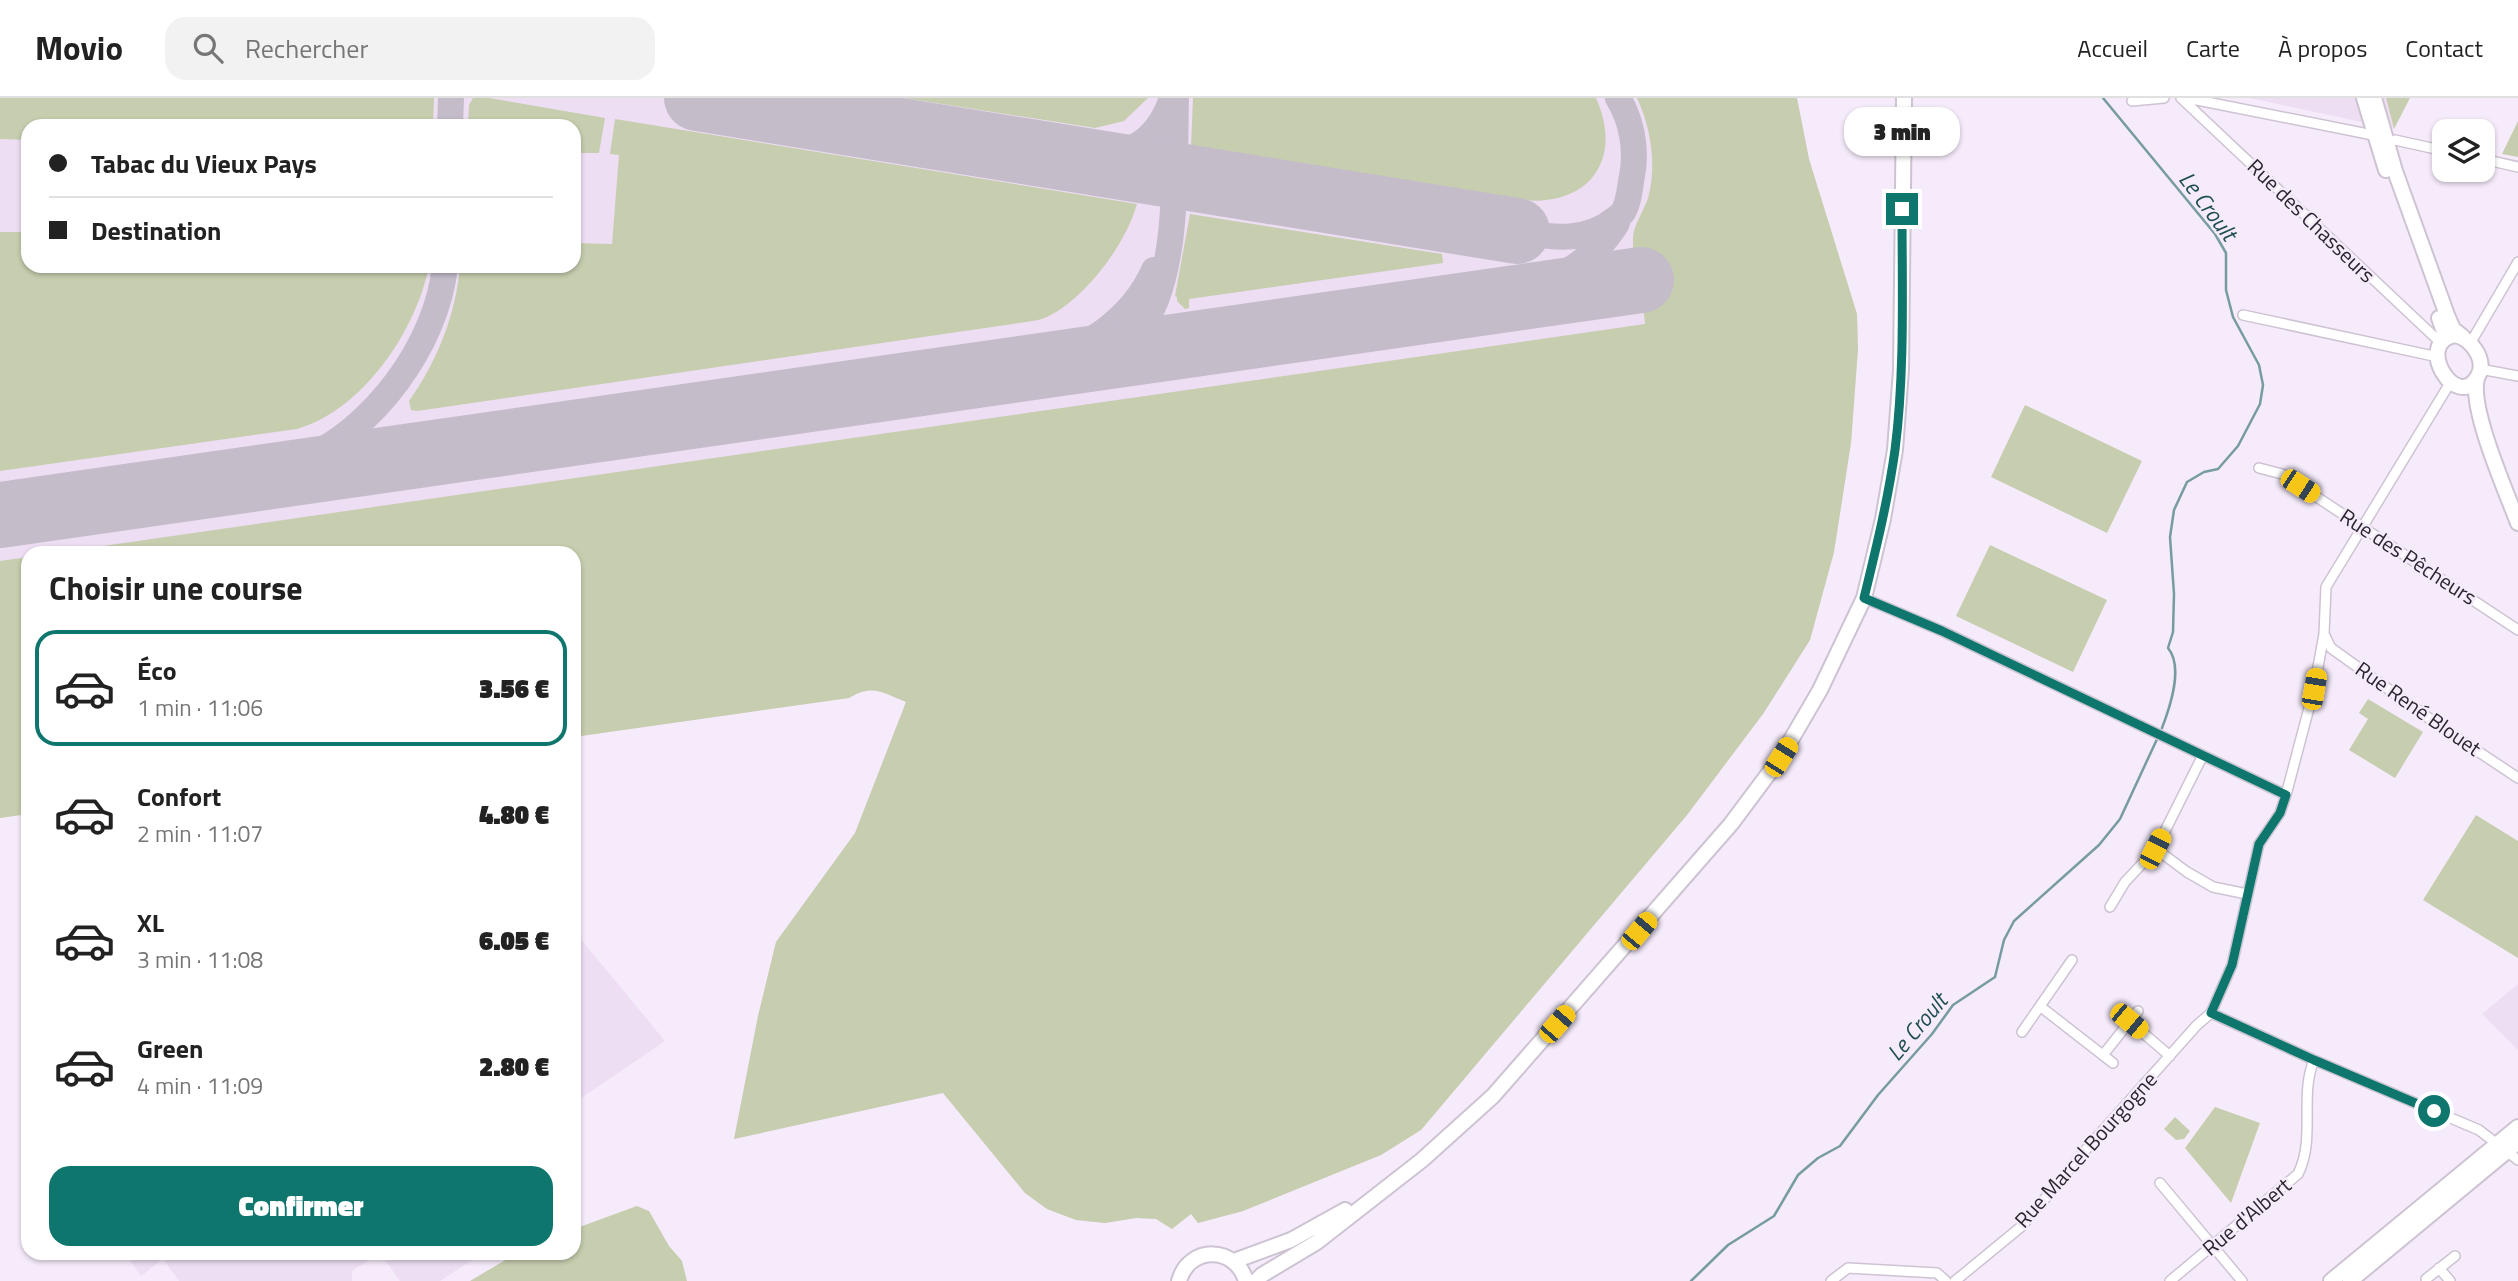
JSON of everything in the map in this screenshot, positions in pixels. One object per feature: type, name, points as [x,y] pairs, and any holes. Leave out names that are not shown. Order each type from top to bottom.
[{"type":"main road","points":[[1256,1281],[1317,1242],[1431,1152],[1493,1096],[1731,824],[1788,745],[1820,690],[1864,598],[1891,473],[1900,386],[1904,98]]},
{"type":"main road","points":[[2364,98],[2404,197],[2450,324],[2467,339],[2479,373],[2475,393],[2487,436],[2518,523]]},
{"type":"main road","points":[[2374,98],[2381,139],[2445,335],[2441,347],[2444,375],[2468,396],[2487,436]]},
{"type":"main road","points":[[2441,347],[2452,335],[2467,339]]},
{"type":"main road","points":[[2455,385],[2470,385],[2479,373]]},
{"type":"main road","points":[[1845,639],[1858,594],[1876,549]]},
{"type":"main road","points":[[2350,1281],[2511,1149],[2518,1128]]},
{"type":"main road","points":[[2331,1281],[2511,1149]]},
{"type":"main road","points":[[1234,1261],[1291,1240],[1380,1191]]},
{"type":"main road","points":[[1179,1281],[1187,1265],[1204,1254],[1225,1255],[1241,1268],[1246,1281]]},
{"type":"street","points":[[2132,101],[2164,98]]},
{"type":"street","name":"Rue des Chasseurs","points":[[2181,98],[2441,347]]},
{"type":"street","points":[[2187,98],[2432,148]]},
{"type":"street","points":[[2495,162],[2518,167]]},
{"type":"street","points":[[2467,339],[2518,262]]},
{"type":"street","points":[[2243,315],[2441,347]]},
{"type":"street","points":[[2479,373],[2518,376]]},
{"type":"street","points":[[2455,385],[2361,526],[2326,587],[2323,634],[2314,689],[2286,795],[2280,813],[2259,844],[2232,965],[2211,1013],[2475,1128],[2511,1149]]},
{"type":"street","name":"Rue des Pêcheurs","points":[[2259,468],[2282,474],[2518,630]]},
{"type":"street","points":[[1864,598],[1942,631],[2286,795]]},
{"type":"street","name":"Rue René Blouet","points":[[2323,634],[2331,648],[2518,778]]},
{"type":"street","points":[[2110,906],[2125,882],[2155,849],[2203,755]]},
{"type":"street","points":[[2155,849],[2213,887],[2247,894]]},
{"type":"street","points":[[2022,1032],[2071,960]]},
{"type":"street","points":[[2041,1007],[2113,1063]]},
{"type":"street","points":[[2103,1055],[2138,1011]]},
{"type":"street","name":"Rue Marcel Bourgogne","points":[[1955,1281],[2022,1226],[2089,1146],[2197,1025],[2211,1013]]},
{"type":"street","points":[[2129,1021],[2171,1056]]},
{"type":"street","name":"Rue d'Albert","points":[[2171,1281],[2298,1174],[2305,1160],[2308,1143],[2308,1074],[2314,1060]]},
{"type":"street","points":[[2160,1183],[2242,1281]]},
{"type":"street","points":[[2426,1279],[2455,1256]]},
{"type":"street","points":[[1832,1281],[1848,1268],[1937,1273],[1946,1281]]},
{"type":"street","points":[[2439,1268],[2450,1281]]},
{"type":"shaded area","points":[[0,98],[1797,98],[1809,159],[1857,314],[1858,349],[1851,443],[1834,552],[1810,640],[1763,714],[1687,815],[1421,1130],[1381,1155],[1243,1211],[1198,1223],[1191,1214],[1172,1229],[1156,1219],[1136,1218],[1105,1223],[1076,1220],[1047,1209],[1025,1193],[943,1093],[734,1139],[758,1016],[776,942],[855,833],[906,702],[876,690],[863,690],[849,698],[581,736],[581,546],[21,546],[21,815],[0,818]]},
{"type":"shaded area","points":[[2250,98],[2386,98],[2394,129]]},
{"type":"shaded area","points":[[581,939],[665,1041],[581,1098]]},
{"type":"shaded area","points":[[2518,984],[2518,1050],[2482,1014]]},
{"type":"shaded area","points":[[130,1260],[162,1260],[141,1276]]},
{"type":"shaded area","points":[[164,1260],[369,1260],[352,1271],[352,1281],[179,1281]]},
{"type":"shaded area","points":[[385,1260],[472,1260],[440,1281],[400,1281]]},
{"type":"green space","points":[[0,98],[434,98],[433,119],[21,119],[21,140],[0,139]]},
{"type":"green space","points":[[473,98],[489,98],[605,118],[599,153],[581,153],[581,119],[468,119],[469,105]]},
{"type":"green space","points":[[904,98],[1148,98],[1124,121],[1095,128]]},
{"type":"green space","points":[[1193,98],[1596,98],[1604,121],[1606,141],[1602,160],[1594,175],[1582,187],[1565,196],[1545,200],[1521,200],[1191,146]]},
{"type":"green space","points":[[1637,98],[1797,98],[1809,159],[1857,314],[1858,349],[1851,443],[1834,552],[1810,640],[1763,714],[1687,815],[1421,1130],[1381,1155],[1243,1211],[1198,1223],[1191,1214],[1172,1229],[1156,1219],[1136,1218],[1105,1223],[1076,1220],[1047,1209],[1025,1193],[943,1093],[734,1139],[758,1016],[776,942],[855,833],[906,702],[871,690],[849,698],[581,736],[581,546],[103,546],[1645,324],[1633,239],[1651,186],[1651,147]]},
{"type":"green space","points":[[2386,98],[2410,98],[2394,129]]},
{"type":"green space","points":[[615,119],[1137,204],[1124,236],[1102,269],[1076,297],[1042,319],[411,410],[409,401],[444,337],[459,273],[581,273],[581,243],[612,244],[619,155],[610,154]]},
{"type":"green space","points":[[2518,121],[2518,157],[2502,154]]},
{"type":"green space","points":[[1190,214],[1442,254],[1443,263],[1189,299],[1189,308],[1185,309],[1175,296]]},
{"type":"green space","points":[[0,232],[21,232],[21,273],[427,273],[412,316],[383,365],[344,405],[321,419],[297,429],[0,471]]},
{"type":"green space","points":[[2025,405],[2142,461],[2107,533],[1991,477]]},
{"type":"green space","points":[[1990,545],[2107,600],[2073,672],[1956,616]]},
{"type":"green space","points":[[21,558],[21,815],[0,818],[0,561]]},
{"type":"green space","points":[[2368,699],[2423,732],[2395,778],[2349,750],[2368,719],[2359,713]]},
{"type":"green space","points":[[2476,815],[2518,841],[2518,958],[2423,900]]},
{"type":"green space","points":[[2215,1107],[2260,1123],[2231,1203],[2185,1148]]},
{"type":"green space","points":[[2175,1117],[2190,1131],[2184,1139],[2176,1140],[2164,1129]]},
{"type":"green space","points":[[637,1206],[649,1211],[669,1246],[682,1261],[687,1281],[470,1281],[505,1260],[581,1260],[581,1226]]},
{"type":"waterway","name":"Le Croult","points":[[2103,98],[2215,234],[2226,253],[2226,290],[2233,317],[2259,365],[2263,385],[2260,404],[2238,446],[2218,469],[2204,472],[2187,482],[2174,510],[2170,537],[2174,594],[2173,632],[2168,648],[2173,656],[2175,676],[2172,698],[2162,728]]},
{"type":"waterway","name":"Le Croult","points":[[1691,1281],[1728,1245],[1774,1216],[1798,1175],[1818,1158],[1840,1146],[1878,1095],[1932,1034],[1953,1005],[1995,977],[2004,940],[2014,921],[2099,845],[2120,819],[2158,737]]},
{"type":"taxiway","points":[[450,119],[451,98]]},
{"type":"taxiway","points":[[1082,161],[1113,155],[1138,145],[1158,127],[1172,98]]},
{"type":"taxiway","points":[[1092,359],[1122,345],[1138,332],[1152,310],[1162,283],[1172,220],[1176,98]]},
{"type":"taxiway","points":[[1517,231],[1555,237],[1580,235],[1604,227],[1622,213],[1627,204],[1634,156],[1630,126],[1618,98]]},
{"type":"taxiway","points":[[1501,301],[1535,288],[1581,262],[1595,251],[1617,223]]},
{"type":"taxiway","points":[[1034,367],[1088,342],[1119,319],[1133,304],[1154,270]]},
{"type":"taxiway","points":[[222,483],[300,461],[327,447],[376,407],[415,355],[429,326],[444,273]]},
{"type":"runway","points":[[697,98],[1517,231]]},
{"type":"runway","points":[[0,515],[1641,280]]},
{"type":"route","points":[[1902,209],[1901,370],[1895,450],[1864,598],[1942,631],[2286,795],[2280,813],[2259,844],[2232,965],[2211,1013],[2434,1111]]}]
